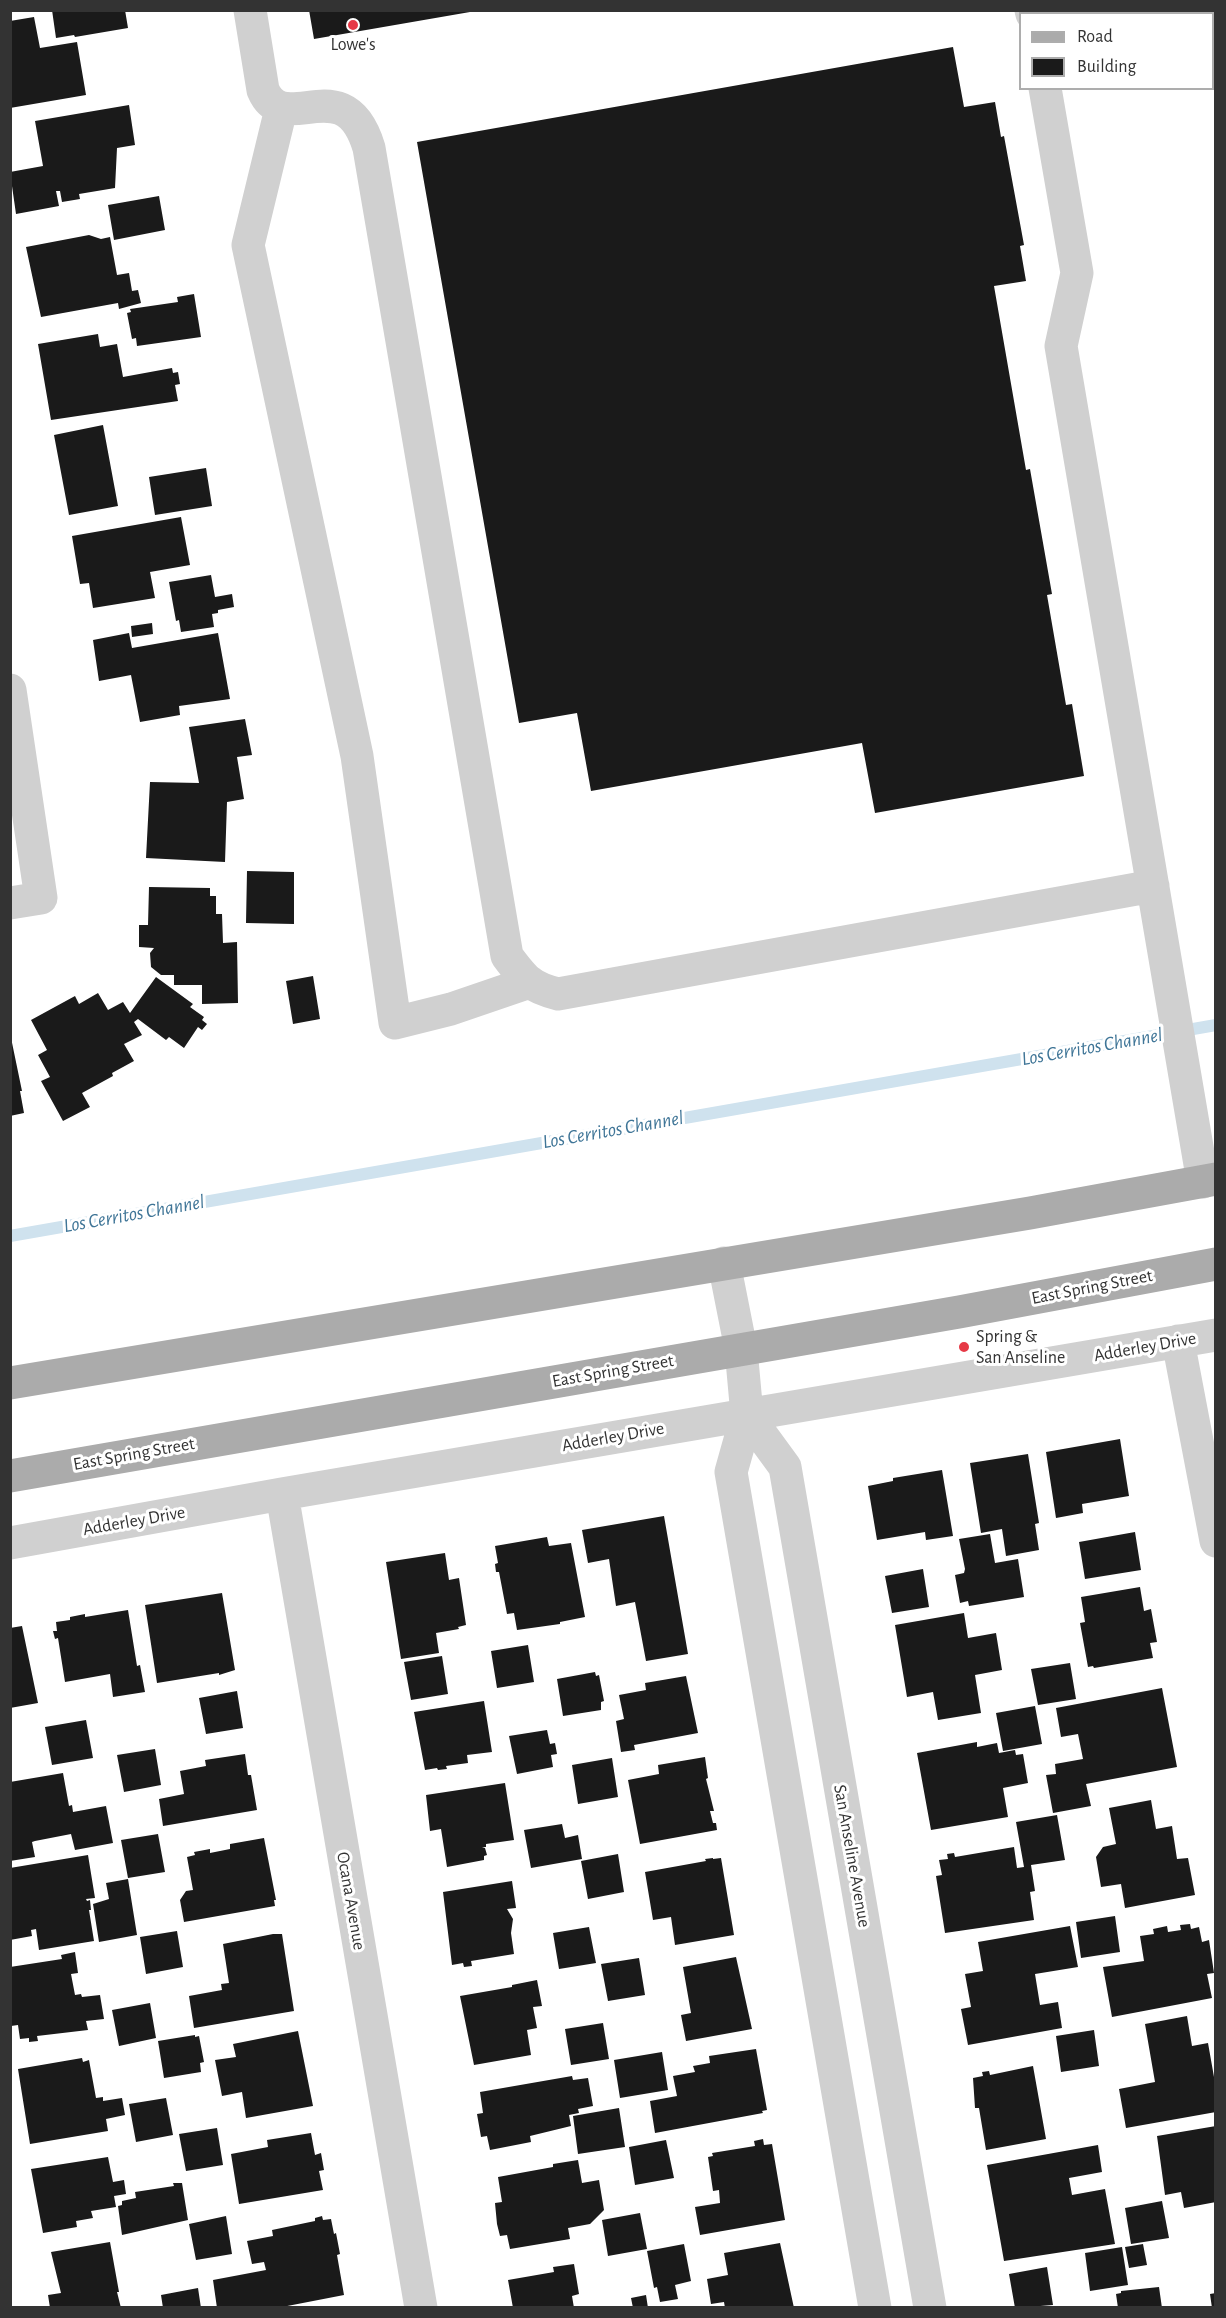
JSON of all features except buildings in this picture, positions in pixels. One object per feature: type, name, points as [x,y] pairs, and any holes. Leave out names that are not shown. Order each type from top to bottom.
[{"type":"main road","points":[[10,1383],[1030,1213],[1209,1180]]},
{"type":"main road","name":"East Spring Street","points":[[10,1476],[959,1312],[1215,1264]]},
{"type":"street","points":[[250,10],[263,90],[267,101],[281,109],[338,106],[353,115],[364,131],[369,148],[507,956],[519,973],[538,989],[558,994],[1153,886]]},
{"type":"street","points":[[1045,90],[1077,273],[1061,346],[1192,1116],[1209,1180]]},
{"type":"street","points":[[281,109],[248,245],[357,756],[394,1023],[451,1009],[530,982]]},
{"type":"street","points":[[10,690],[26,901]]},
{"type":"street","points":[[724,1263],[741,1349],[747,1415],[731,1472],[875,2307]]},
{"type":"street","name":"Adderley Drive","points":[[10,1543],[282,1494],[1215,1335]]},
{"type":"street","points":[[1178,1341],[1215,1541]]},
{"type":"street","name":"San Anseline Avenue","points":[[747,1415],[785,1467],[930,2307]]},
{"type":"street","name":"Ocana Avenue","points":[[282,1494],[421,2307]]},
{"type":"waterway","name":"Los Cerritos Channel","points":[[10,1236],[1216,1025]]},
{"type":"place","name":"Lowe's","points":[[353,25]]},
{"type":"place","name":"Spring & San Anseline","points":[[964,1347]]}]
